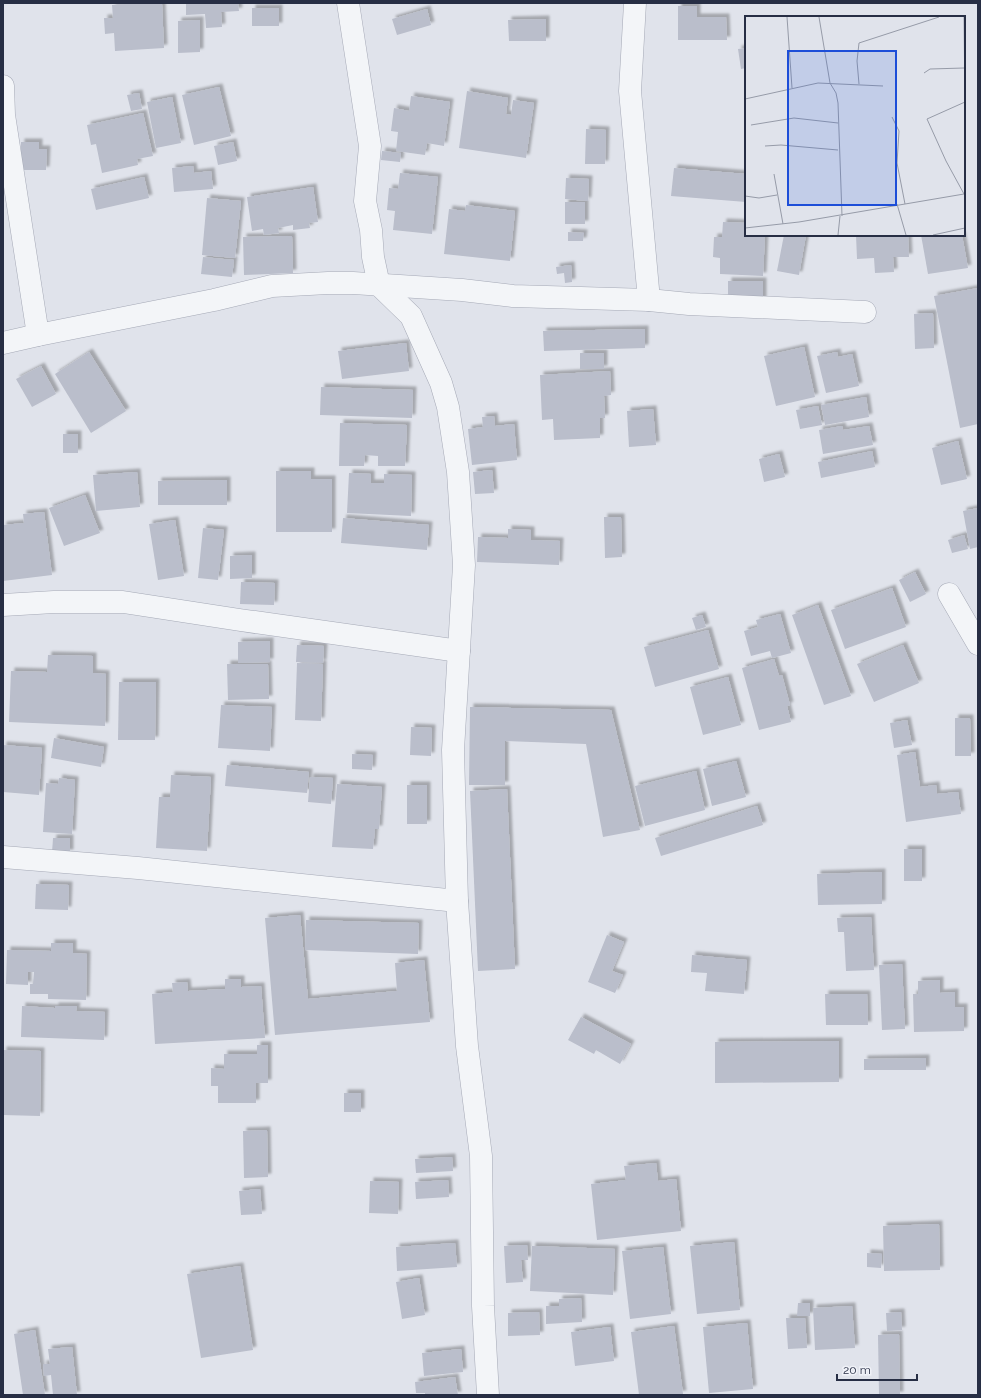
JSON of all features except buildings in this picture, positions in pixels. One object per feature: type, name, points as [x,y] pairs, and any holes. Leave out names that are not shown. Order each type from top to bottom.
[{"type":"street","points":[[348,3],[370,146],[365,201],[371,230],[372,257],[379,285],[411,316],[441,382],[448,407],[458,472],[464,565],[453,750],[457,901],[467,1046],[481,1156],[483,1306],[488,1395]]},
{"type":"street","points":[[635,3],[630,91],[649,300]]},
{"type":"street","points":[[3,86],[4,115],[38,335]]},
{"type":"street","points":[[3,343],[214,300],[272,286],[328,283],[354,283],[462,290],[513,296],[649,300],[689,304],[865,312]]},
{"type":"street","points":[[949,594],[978,644]]},
{"type":"street","points":[[3,605],[54,602],[123,602],[459,651]]},
{"type":"street","points":[[3,857],[138,868],[457,901]]}]
